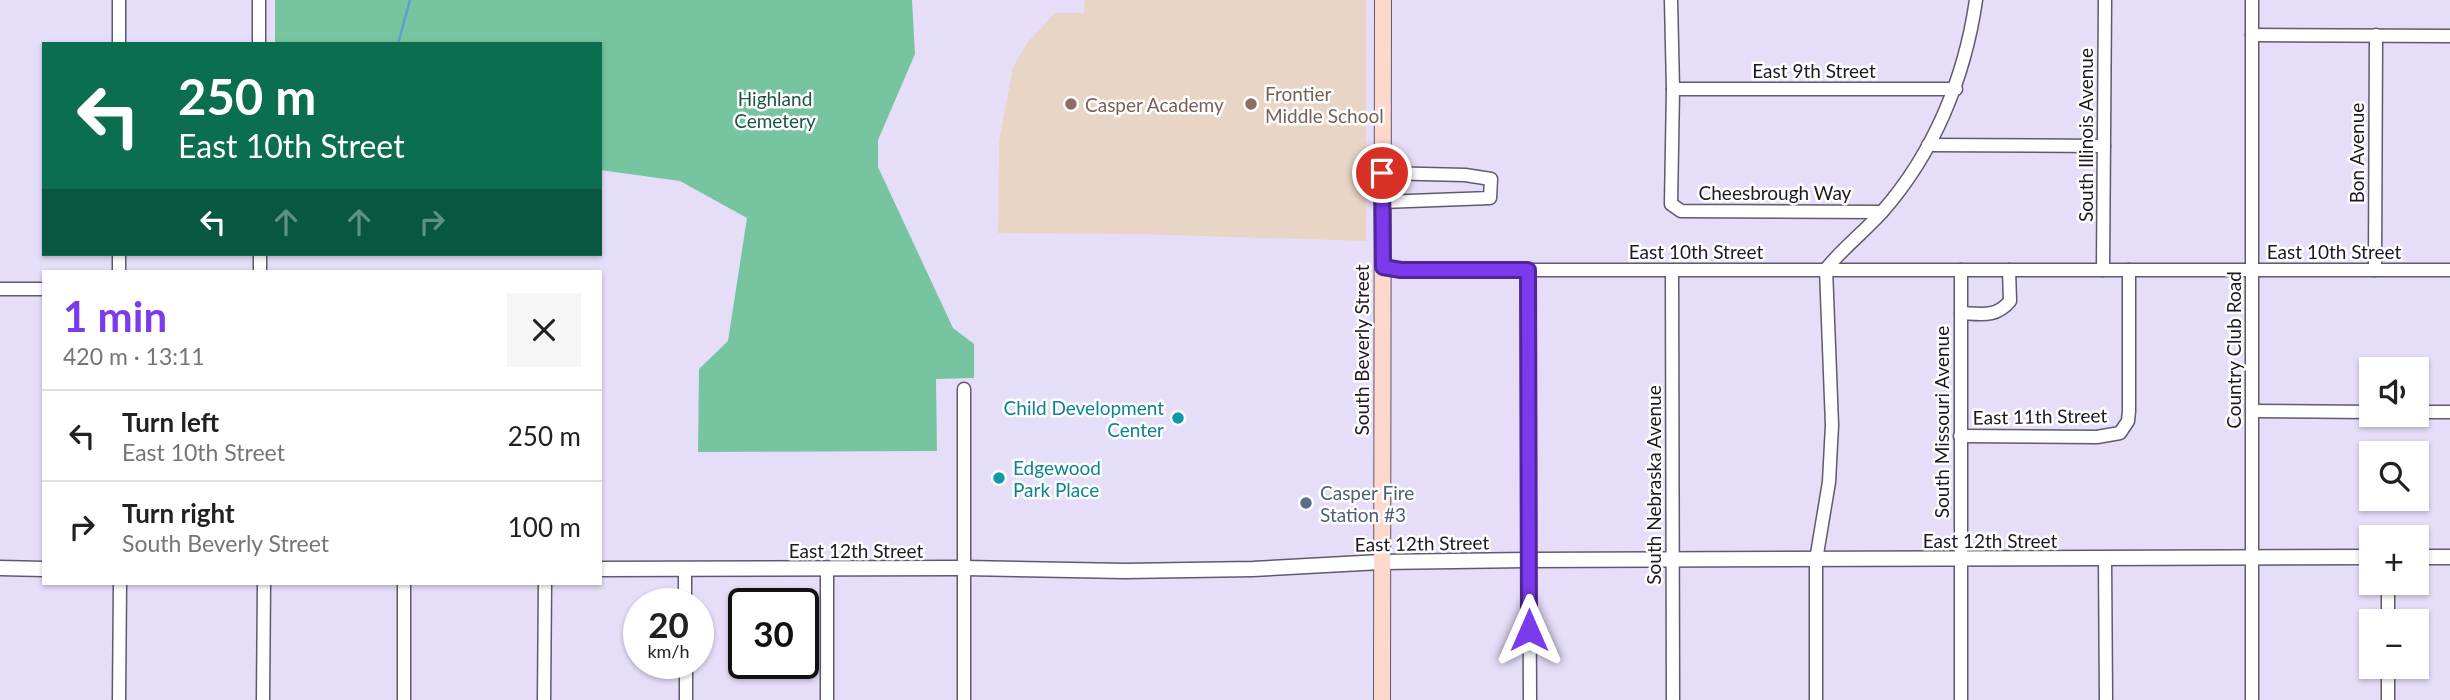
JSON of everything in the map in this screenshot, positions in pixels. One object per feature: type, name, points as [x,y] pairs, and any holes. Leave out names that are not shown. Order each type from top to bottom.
[{"type":"main road","name":"South Beverly Street","points":[[1382,700],[1383,0]]},
{"type":"street","points":[[119,0],[119,42]]},
{"type":"street","points":[[259,0],[259,42]]},
{"type":"street","points":[[1671,0],[1673,89]]},
{"type":"street","points":[[1816,700],[1816,560],[1829,482],[1832,425],[1826,269],[1839,252],[1882,212],[1928,145],[1956,89],[1976,0]]},
{"type":"street","name":"South Illinois Avenue","points":[[2103,270],[2105,0]]},
{"type":"street","name":"Country Club Road","points":[[2252,0],[2252,700]]},
{"type":"street","points":[[2252,35],[2450,36]]},
{"type":"street","name":"Bon Avenue","points":[[2375,270],[2376,35]]},
{"type":"street","name":"East 9th Street","points":[[1673,89],[1956,89]]},
{"type":"street","name":"Cheesbrough Way","points":[[1673,89],[1671,204],[1681,211],[1882,212]]},
{"type":"street","points":[[1928,145],[2104,146]]},
{"type":"street","points":[[1382,173],[1465,175],[1491,179],[1490,198],[1382,202]]},
{"type":"street","name":"East 10th Street","points":[[1383,267],[1401,270],[1672,271],[2450,270]]},
{"type":"street","points":[[1528,270],[1530,700]]},
{"type":"street","name":"South Missouri Avenue","points":[[1961,270],[1961,700]]},
{"type":"street","points":[[1961,313],[1992,314],[2003,310],[2010,301],[2009,270]]},
{"type":"street","name":"East 11th Street","points":[[1960,436],[2097,437],[2120,433],[2128,421],[2129,411],[2129,270]]},
{"type":"street","name":"South Nebraska Avenue","points":[[1672,271],[1673,700]]},
{"type":"street","points":[[0,289],[42,289]]},
{"type":"street","points":[[964,389],[964,700]]},
{"type":"street","points":[[2252,411],[2359,412]]},
{"type":"street","points":[[2429,412],[2450,412]]},
{"type":"street","name":"East 12th Street","points":[[602,569],[1211,570],[1381,562],[1529,560],[2359,557]]},
{"type":"street","points":[[2429,557],[2450,557]]},
{"type":"street","points":[[2105,559],[2106,700]]},
{"type":"street","points":[[0,568],[42,569]]},
{"type":"street","points":[[685,569],[685,588]]},
{"type":"street","points":[[827,569],[827,700]]},
{"type":"street","points":[[119,700],[120,585]]},
{"type":"street","points":[[263,700],[264,585]]},
{"type":"street","points":[[404,585],[404,700]]},
{"type":"street","points":[[544,700],[545,585]]},
{"type":"street","points":[[686,679],[686,700]]},
{"type":"street","points":[[2388,679],[2388,700]]},
{"type":"shaded area","name":"Frontier Middle School","points":[[1085,0],[1366,0],[1366,241],[998,233],[999,141],[1013,67],[1027,43],[1055,13],[1084,13]]},
{"type":"green space","name":"Highland Cemetery","points":[[275,0],[912,0],[915,54],[878,140],[878,167],[953,328],[974,344],[974,378],[936,379],[937,451],[698,452],[699,369],[728,341],[747,218],[680,181],[602,170],[602,42],[275,42]]},
{"type":"waterway","points":[[399,42],[410,0]]},
{"type":"place","name":"Casper Academy","points":[[1071,104]]},
{"type":"place","name":"Frontier Middle School","points":[[1251,104]]},
{"type":"place","name":"Child Development Center","points":[[1178,418]]},
{"type":"place","name":"Edgewood Park Place","points":[[999,478]]},
{"type":"place","name":"Casper Fire Station #3","points":[[1306,503]]},
{"type":"route","points":[[1382,173],[1383,267],[1401,270],[1528,270],[1529,630]]}]
